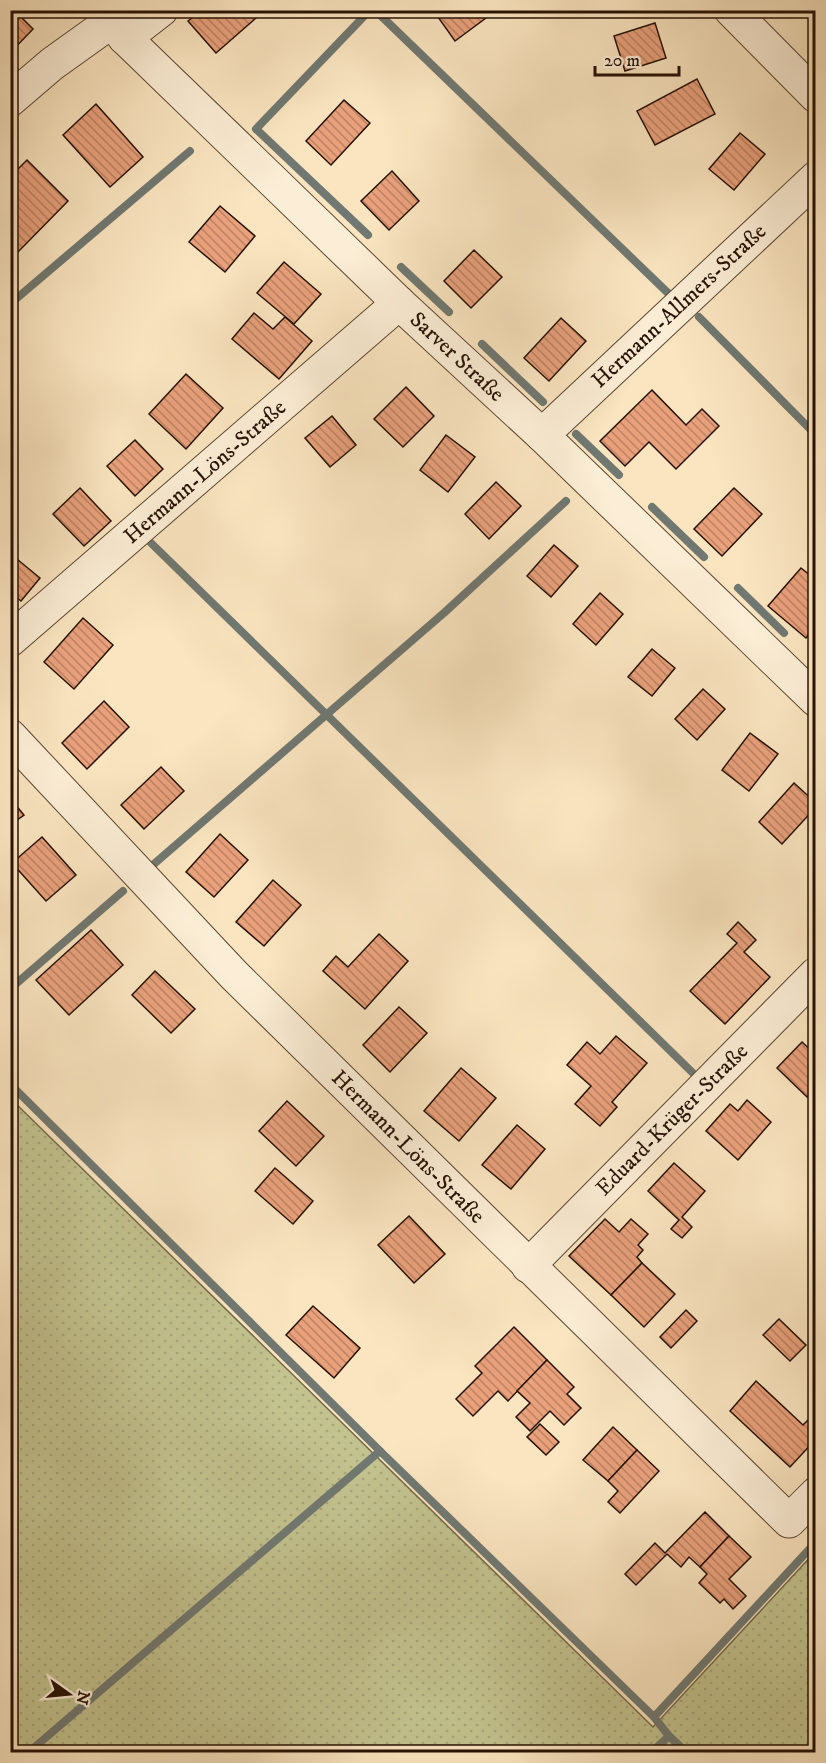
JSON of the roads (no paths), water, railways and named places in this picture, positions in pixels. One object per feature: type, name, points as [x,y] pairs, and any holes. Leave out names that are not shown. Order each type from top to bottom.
[{"type":"street","points":[[10,100],[52,64],[113,23],[161,10]]},
{"type":"street","points":[[730,10],[816,96]]},
{"type":"street","name":"Sarver Straße","points":[[113,23],[399,303],[542,435],[816,700]]},
{"type":"street","name":"Hermann-Allmers-Straße","points":[[542,435],[816,178]]},
{"type":"street","name":"Hermann-Löns-Straße","points":[[10,640],[399,303]]},
{"type":"street","name":"Hermann-Löns-Straße","points":[[10,736],[234,975],[789,1521],[816,1494]]},
{"type":"street","name":"Eduard-Krüger-Straße","points":[[528,1266],[816,974]]},
{"type":"waterway","points":[[368,235],[256,129],[370,10]]},
{"type":"waterway","points":[[375,10],[669,294]]},
{"type":"waterway","points":[[10,304],[190,151]]},
{"type":"waterway","points":[[401,267],[449,312]]},
{"type":"waterway","points":[[699,317],[816,435]]},
{"type":"waterway","points":[[482,344],[543,402]]},
{"type":"waterway","points":[[576,434],[619,475]]},
{"type":"waterway","points":[[147,870],[445,612],[566,501]]},
{"type":"waterway","points":[[652,507],[704,557]]},
{"type":"waterway","points":[[151,543],[697,1077]]},
{"type":"waterway","points":[[738,588],[784,633]]},
{"type":"waterway","points":[[10,989],[123,891]]},
{"type":"waterway","points":[[10,1084],[380,1451],[654,1717]]},
{"type":"waterway","points":[[29,1752],[380,1451]]},
{"type":"waterway","points":[[686,1752],[654,1717],[816,1542]]},
{"type":"waterway","points":[[652,1752],[669,1736]]}]
